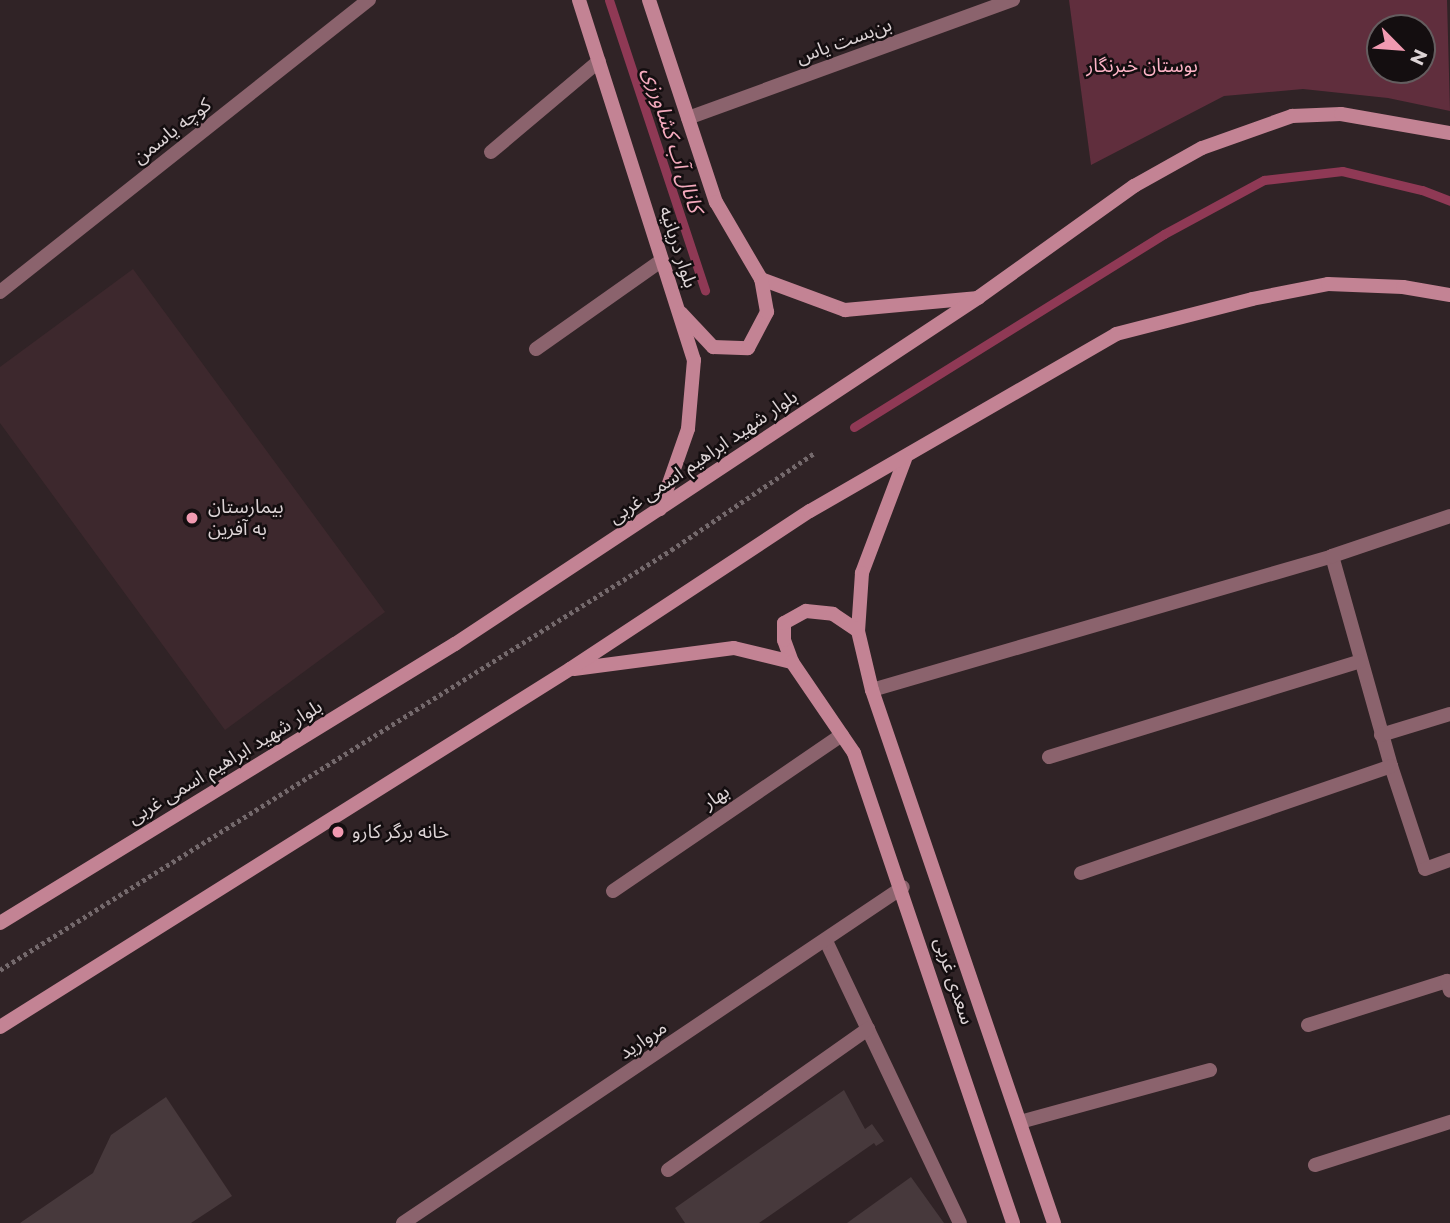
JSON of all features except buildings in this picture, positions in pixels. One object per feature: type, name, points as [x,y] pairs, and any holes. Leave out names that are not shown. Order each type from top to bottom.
[{"type":"main road","name":"بلوار دریانیه","points":[[579,0],[694,360],[688,429],[660,509]]},
{"type":"main road","points":[[649,0],[716,202],[761,279],[767,312],[748,348],[713,347],[678,310]]},
{"type":"main road","name":"بلوار شهید ابراهیم اسمی غربی","points":[[0,923],[455,644],[979,298],[1134,186],[1202,148],[1249,129],[1292,116],[1341,114],[1450,133]]},
{"type":"main road","points":[[761,279],[845,310],[979,298]]},
{"type":"main road","points":[[0,1027],[570,669],[810,511],[905,459],[1116,334],[1252,299],[1328,284],[1403,287],[1450,295]]},
{"type":"main road","name":"سعدی غربی","points":[[905,459],[862,573],[858,631],[872,690],[1054,1223]]},
{"type":"main road","points":[[792,662],[784,640],[784,622],[806,611],[833,614],[858,631]]},
{"type":"main road","points":[[570,669],[734,648],[792,662]]},
{"type":"main road","name":"سعدی غربی","points":[[792,662],[854,753],[903,887],[1013,1223]]},
{"type":"street","name":"کوچه یاسمن","points":[[0,292],[369,0]]},
{"type":"street","name":"بن‌بست یاس","points":[[688,118],[1013,0]]},
{"type":"street","points":[[491,152],[599,61]]},
{"type":"street","points":[[536,349],[662,260]]},
{"type":"street","points":[[872,690],[1332,556],[1450,516]]},
{"type":"street","points":[[1332,556],[1381,735],[1425,869],[1450,860]]},
{"type":"street","points":[[1049,757],[1361,660]]},
{"type":"street","points":[[1381,735],[1450,714]]},
{"type":"street","name":"بهار","points":[[612,891],[842,735]]},
{"type":"street","points":[[1081,873],[1391,766]]},
{"type":"street","name":"مروارید","points":[[403,1223],[903,887]]},
{"type":"street","points":[[826,941],[960,1223]]},
{"type":"street","points":[[1308,1025],[1448,986]]},
{"type":"street","points":[[668,1170],[868,1030]]},
{"type":"street","points":[[1020,1122],[1210,1070]]},
{"type":"street","points":[[1315,1165],[1450,1122]]},
{"type":"path","points":[[0,970],[671,550],[814,453]]},
{"type":"shaded area","name":"بیمارستان به آفرین","points":[[133,269],[385,612],[225,730],[0,423],[0,367]]},
{"type":"green space","name":"بوستان خبرنگار","points":[[1069,0],[1447,0],[1450,111],[1388,98],[1303,89],[1224,96],[1091,165]]},
{"type":"waterway","name":"کانال آب کشاورزی","points":[[609,0],[705,291]]},
{"type":"waterway","points":[[854,427],[1164,234],[1264,180],[1342,171],[1422,190],[1450,201]]},
{"type":"place","name":"بیمارستان به آفرین","points":[[192,518]]},
{"type":"place","name":"خانه برگر کارو","points":[[338,832]]}]
